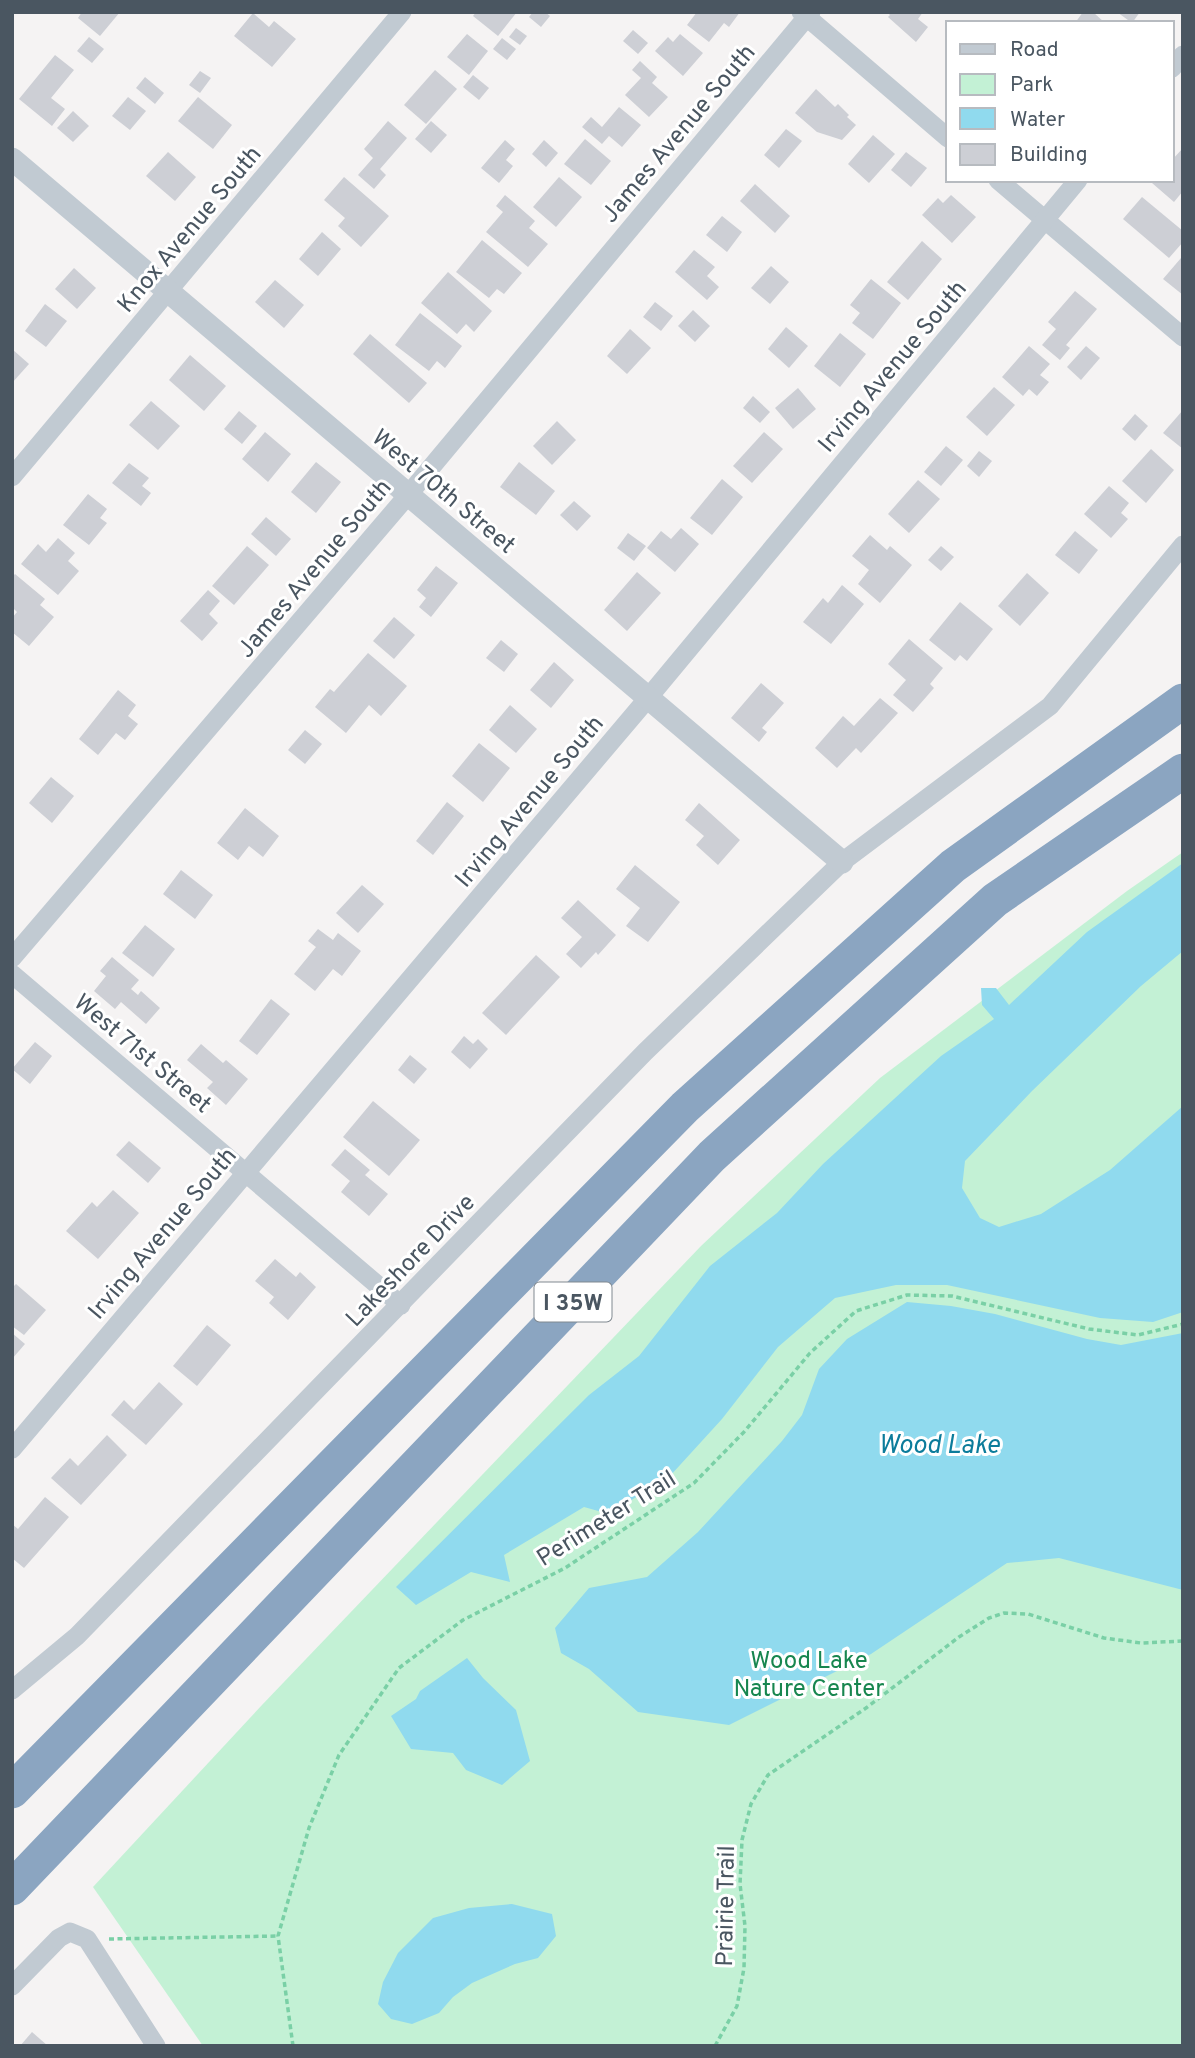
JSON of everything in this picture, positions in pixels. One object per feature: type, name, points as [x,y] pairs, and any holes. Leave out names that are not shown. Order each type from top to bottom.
[{"type":"highway","name":"I 35W","points":[[12,1791],[685,1107],[953,866],[1183,701]]},
{"type":"highway","name":"I 35W","points":[[12,1888],[712,1156],[995,900],[1183,771]]},
{"type":"street","name":"Knox Avenue South","points":[[12,477],[402,12]]},
{"type":"street","points":[[806,14],[946,136]]},
{"type":"street","name":"James Avenue South","points":[[12,958],[408,495],[806,14]]},
{"type":"street","name":"West 70th Street","points":[[12,159],[842,862]]},
{"type":"street","points":[[1000,182],[1183,337]]},
{"type":"street","name":"Irving Avenue South","points":[[12,1449],[648,698],[1076,182]]},
{"type":"street","name":"Lakeshore Drive","points":[[12,1690],[77,1636],[645,1052],[842,862],[1050,706],[1183,545]]},
{"type":"street","name":"West 71st Street","points":[[12,974],[401,1305]]},
{"type":"street","points":[[12,1986],[59,1938],[79,1936],[156,2046]]},
{"type":"path","name":"Perimeter Trail","points":[[293,2046],[278,1936],[309,1828],[339,1755],[400,1668],[463,1620],[565,1568],[694,1483],[744,1432],[810,1353],[856,1311],[906,1295],[952,1296],[1089,1329],[1138,1335],[1183,1324]]},
{"type":"path","name":"Prairie Trail","points":[[715,2046],[737,2006],[744,1968],[740,1884],[742,1840],[751,1804],[768,1775],[866,1708],[959,1637],[989,1618],[1003,1613],[1028,1614],[1116,1640],[1140,1643],[1183,1641]]},
{"type":"path","points":[[79,1936],[278,1936]]},
{"type":"green space","name":"Wood Lake Nature Center","points":[[1183,852],[1183,2046],[203,2046],[93,1887],[262,1705],[701,1246],[880,1078],[1127,891]]},
{"type":"water","points":[[1183,863],[1183,951],[1141,986],[1032,1091],[965,1161],[962,1188],[980,1218],[999,1227],[1041,1214],[1110,1170],[1183,1106],[1183,1312],[1153,1322],[1100,1318],[947,1285],[896,1285],[835,1298],[778,1347],[722,1419],[670,1476],[609,1514],[584,1507],[504,1555],[510,1582],[471,1572],[416,1605],[396,1587],[589,1395],[639,1356],[710,1266],[777,1213],[823,1164],[941,1056],[994,1019],[982,1005],[981,988],[996,988],[1009,1005],[1087,932]]},
{"type":"water","name":"Wood Lake","points":[[907,1302],[995,1314],[1087,1339],[1121,1345],[1183,1333],[1183,1590],[1059,1558],[1007,1563],[871,1654],[729,1725],[638,1712],[589,1669],[561,1653],[555,1628],[589,1588],[647,1577],[698,1532],[782,1441],[802,1415],[819,1369],[847,1339]]},
{"type":"water","points":[[467,1658],[516,1710],[530,1761],[502,1785],[466,1770],[453,1753],[411,1749],[391,1716],[416,1699],[420,1691]]},
{"type":"water","points":[[512,1904],[552,1914],[556,1936],[538,1958],[515,1964],[472,1983],[453,1997],[439,2013],[412,2024],[391,2019],[378,2004],[383,1982],[398,1953],[433,1918],[469,1908]]},
{"type":"building","points":[[82,12],[120,12],[100,36],[78,18]]},
{"type":"building","points":[[476,12],[517,12],[498,36],[473,16]]},
{"type":"building","points":[[533,12],[545,12],[550,16],[541,27],[529,17]]},
{"type":"building","points":[[697,12],[740,12],[729,27],[724,23],[709,42],[687,25]]},
{"type":"building","points":[[887,12],[923,12],[918,19],[928,27],[916,42],[888,17],[890,15]]},
{"type":"building","points":[[1083,12],[1093,12],[1103,21],[1076,21]]},
{"type":"building","points":[[1117,12],[1140,12],[1133,21]]},
{"type":"building","points":[[253,13],[269,27],[274,21],[296,39],[272,67],[234,36]]},
{"type":"building","points":[[516,28],[527,36],[520,45],[509,37]]},
{"type":"building","points":[[633,30],[648,43],[638,54],[623,41]]},
{"type":"building","points":[[467,34],[488,51],[469,75],[447,57]]},
{"type":"building","points":[[680,34],[703,53],[683,76],[655,51],[668,37],[673,42]]},
{"type":"building","points":[[89,37],[104,49],[92,63],[77,51]]},
{"type":"building","points":[[502,38],[516,49],[507,60],[493,49]]},
{"type":"building","points":[[55,55],[74,70],[51,98],[65,109],[52,126],[19,99]]},
{"type":"building","points":[[640,61],[657,77],[652,83],[668,97],[649,117],[625,95],[641,78],[632,70]]},
{"type":"building","points":[[435,70],[457,89],[426,124],[404,105]]},
{"type":"building","points":[[200,71],[211,78],[200,93],[189,85]]},
{"type":"building","points":[[473,75],[489,88],[479,100],[463,87]]},
{"type":"building","points":[[145,77],[164,93],[155,104],[136,88]]},
{"type":"building","points":[[816,89],[835,107],[838,104],[856,125],[842,140],[817,132],[795,113]]},
{"type":"building","points":[[128,97],[146,111],[130,130],[112,116]]},
{"type":"building","points":[[198,97],[232,125],[213,149],[178,121]]},
{"type":"building","points":[[619,107],[641,125],[622,147],[609,136],[602,144],[582,127],[591,117],[602,127]]},
{"type":"building","points":[[73,111],[89,126],[73,142],[57,128]]},
{"type":"building","points":[[388,121],[407,138],[380,169],[386,175],[374,189],[358,175],[373,158],[364,149]]},
{"type":"building","points":[[431,121],[447,135],[431,153],[415,139]]},
{"type":"building","points":[[786,129],[802,141],[779,168],[764,155]]},
{"type":"building","points":[[873,135],[895,154],[869,183],[848,164]]},
{"type":"building","points":[[585,139],[611,161],[591,185],[564,164]]},
{"type":"building","points":[[505,140],[515,149],[506,160],[513,166],[499,183],[481,168]]},
{"type":"building","points":[[544,140],[558,153],[546,167],[532,154]]},
{"type":"building","points":[[1183,148],[1183,191],[1174,202],[1152,183],[1174,182],[1174,158]]},
{"type":"building","points":[[168,152],[196,177],[175,201],[146,176]]},
{"type":"building","points":[[906,152],[927,168],[911,187],[891,170]]},
{"type":"building","points":[[344,177],[389,216],[361,247],[338,226],[345,218],[324,200]]},
{"type":"building","points":[[559,177],[582,197],[556,227],[533,207]]},
{"type":"building","points":[[755,184],[790,216],[775,233],[740,201]]},
{"type":"building","points":[[505,195],[535,221],[529,228],[548,244],[528,267],[486,232],[503,212],[496,206]]},
{"type":"building","points":[[951,195],[976,217],[952,243],[922,215],[938,198],[943,203]]},
{"type":"building","points":[[1142,197],[1183,231],[1183,242],[1169,258],[1123,219]]},
{"type":"building","points":[[722,216],[742,232],[727,252],[706,235]]},
{"type":"building","points":[[322,232],[341,249],[318,276],[299,259]]},
{"type":"building","points":[[482,240],[522,273],[504,294],[497,289],[489,298],[456,272]]},
{"type":"building","points":[[922,241],[942,259],[908,300],[887,282]]},
{"type":"building","points":[[694,250],[715,267],[707,276],[719,287],[707,300],[675,272]]},
{"type":"building","points":[[1181,258],[1183,260],[1183,295],[1163,279]]},
{"type":"building","points":[[771,266],[789,282],[770,304],[751,288]]},
{"type":"building","points":[[74,268],[96,288],[77,309],[55,289]]},
{"type":"building","points":[[448,272],[492,311],[474,332],[466,324],[457,334],[421,303]]},
{"type":"building","points":[[871,279],[901,303],[873,339],[852,323],[860,313],[850,305]]},
{"type":"building","points":[[275,280],[304,305],[284,328],[255,302]]},
{"type":"building","points":[[1075,291],[1097,309],[1066,345],[1070,348],[1060,360],[1042,345],[1056,329],[1048,322]]},
{"type":"building","points":[[655,302],[673,316],[661,331],[643,317]]},
{"type":"building","points":[[45,304],[67,321],[46,347],[25,331]]},
{"type":"building","points":[[693,310],[710,326],[695,342],[678,326]]},
{"type":"building","points":[[420,313],[462,346],[445,368],[437,361],[429,371],[395,345]]},
{"type":"building","points":[[786,327],[808,346],[789,368],[768,349]]},
{"type":"building","points":[[630,329],[651,348],[627,374],[607,356]]},
{"type":"building","points":[[840,333],[866,354],[840,387],[814,366]]},
{"type":"building","points":[[370,334],[427,383],[409,403],[353,354]]},
{"type":"building","points":[[1029,346],[1050,364],[1040,375],[1049,382],[1037,396],[1029,389],[1023,396],[1002,377]]},
{"type":"building","points":[[1086,346],[1100,358],[1081,380],[1067,367]]},
{"type":"building","points":[[12,349],[29,364],[12,383]]},
{"type":"building","points":[[190,355],[226,386],[204,411],[169,380]]},
{"type":"building","points":[[994,387],[1015,405],[987,436],[966,417]]},
{"type":"building","points":[[798,388],[816,409],[793,429],[775,408]]},
{"type":"building","points":[[753,396],[770,412],[760,423],[743,408]]},
{"type":"building","points":[[151,401],[180,426],[158,450],[129,425]]},
{"type":"building","points":[[1183,410],[1183,449],[1163,433]]},
{"type":"building","points":[[239,411],[257,426],[242,444],[224,429]]},
{"type":"building","points":[[1135,414],[1148,426],[1135,441],[1122,429]]},
{"type":"building","points":[[557,421],[576,440],[552,465],[533,446]]},
{"type":"building","points":[[265,432],[291,454],[268,482],[242,459]]},
{"type":"building","points":[[764,432],[783,449],[752,483],[733,466]]},
{"type":"building","points":[[946,446],[963,460],[941,486],[924,472]]},
{"type":"building","points":[[1151,449],[1174,470],[1146,503],[1122,481]]},
{"type":"building","points":[[979,451],[992,461],[979,477],[967,466]]},
{"type":"building","points":[[316,462],[341,482],[316,513],[291,492]]},
{"type":"building","points":[[519,462],[555,491],[536,515],[500,487]]},
{"type":"building","points":[[129,463],[149,478],[142,486],[151,493],[141,506],[112,483]]},
{"type":"building","points":[[722,479],[743,497],[712,535],[690,518]]},
{"type":"building","points":[[918,480],[940,499],[909,533],[888,514]]},
{"type":"building","points":[[1109,486],[1129,503],[1121,513],[1128,519],[1111,538],[1084,514]]},
{"type":"building","points":[[88,494],[107,509],[100,518],[107,523],[89,545],[63,525]]},
{"type":"building","points":[[574,501],[591,516],[577,531],[560,515]]},
{"type":"building","points":[[266,517],[291,539],[276,556],[251,534]]},
{"type":"building","points":[[681,528],[699,544],[675,572],[647,548],[661,531],[671,539]]},
{"type":"building","points":[[1075,531],[1098,550],[1079,574],[1055,555]]},
{"type":"building","points":[[628,533],[646,546],[634,561],[617,548]]},
{"type":"building","points":[[870,535],[887,550],[890,546],[912,565],[880,603],[858,584],[869,570],[852,556]]},
{"type":"building","points":[[58,538],[75,553],[68,561],[79,571],[58,595],[21,564],[38,544],[46,552]]},
{"type":"building","points":[[247,546],[269,565],[234,605],[212,586]]},
{"type":"building","points":[[941,546],[954,557],[941,571],[928,560]]},
{"type":"building","points":[[436,566],[458,583],[431,617],[419,607],[426,598],[417,590]]},
{"type":"building","points":[[637,572],[661,593],[627,631],[604,610]]},
{"type":"building","points":[[1027,573],[1049,593],[1020,626],[998,606]]},
{"type":"building","points":[[15,574],[45,599],[40,605],[54,617],[29,646],[12,632],[12,618],[17,612],[12,607],[12,577]]},
{"type":"building","points":[[842,585],[864,604],[831,644],[803,622],[823,598],[828,603]]},
{"type":"building","points":[[208,590],[220,601],[209,614],[218,623],[202,641],[180,621]]},
{"type":"building","points":[[960,602],[993,629],[967,661],[960,655],[955,661],[929,640]]},
{"type":"building","points":[[394,617],[415,635],[394,659],[373,641]]},
{"type":"building","points":[[909,639],[943,668],[930,684],[934,688],[913,712],[893,695],[906,680],[888,664]]},
{"type":"building","points":[[501,640],[518,654],[504,672],[486,658]]},
{"type":"building","points":[[368,653],[407,686],[381,716],[369,705],[346,733],[315,707],[330,689],[334,692]]},
{"type":"building","points":[[554,662],[574,680],[551,708],[530,690]]},
{"type":"building","points":[[761,683],[784,703],[762,728],[767,732],[759,742],[731,718]]},
{"type":"building","points":[[118,690],[136,705],[128,716],[138,724],[125,740],[116,733],[98,755],[79,739]]},
{"type":"building","points":[[880,698],[898,713],[861,753],[856,748],[837,768],[815,748],[843,716],[854,726]]},
{"type":"building","points":[[510,705],[537,729],[516,753],[489,730]]},
{"type":"building","points":[[305,730],[322,744],[305,764],[288,750]]},
{"type":"building","points":[[479,743],[510,768],[483,802],[452,776]]},
{"type":"building","points":[[51,777],[74,796],[52,823],[29,803]]},
{"type":"building","points":[[447,802],[464,816],[433,855],[416,841]]},
{"type":"building","points":[[699,803],[740,840],[718,865],[696,845],[704,836],[685,820]]},
{"type":"building","points":[[245,808],[279,836],[263,857],[249,846],[238,860],[217,843]]},
{"type":"building","points":[[635,865],[680,902],[648,942],[626,926],[640,908],[616,889]]},
{"type":"building","points":[[181,870],[213,895],[195,919],[163,894]]},
{"type":"building","points":[[362,885],[384,904],[358,933],[336,913]]},
{"type":"building","points":[[578,900],[616,935],[598,955],[596,952],[581,968],[566,954],[582,937],[561,918]]},
{"type":"building","points":[[145,925],[175,949],[153,977],[122,953]]},
{"type":"building","points":[[318,929],[333,940],[338,933],[361,951],[342,976],[333,969],[315,991],[294,974],[316,947],[308,941]]},
{"type":"building","points":[[536,955],[560,977],[506,1035],[482,1013]]},
{"type":"building","points":[[112,957],[139,980],[131,989],[138,995],[141,991],[160,1008],[146,1024],[121,1002],[115,1009],[94,991],[106,976],[100,971]]},
{"type":"building","points":[[271,999],[290,1014],[257,1055],[239,1041]]},
{"type":"building","points":[[464,1036],[473,1044],[478,1039],[488,1049],[470,1069],[451,1052]]},
{"type":"building","points":[[35,1042],[52,1056],[30,1084],[12,1069]]},
{"type":"building","points":[[201,1044],[248,1079],[226,1105],[207,1088],[213,1082],[187,1060]]},
{"type":"building","points":[[410,1055],[427,1069],[414,1084],[398,1070]]},
{"type":"building","points":[[373,1101],[420,1140],[389,1176],[343,1137]]},
{"type":"building","points":[[129,1141],[161,1168],[148,1183],[116,1155]]},
{"type":"building","points":[[345,1149],[370,1170],[365,1175],[388,1194],[369,1216],[341,1192],[350,1181],[331,1165]]},
{"type":"building","points":[[113,1190],[139,1213],[98,1259],[66,1231],[92,1202],[97,1207]]},
{"type":"building","points":[[275,1259],[296,1277],[300,1272],[316,1287],[288,1320],[269,1303],[274,1297],[255,1281]]},
{"type":"building","points":[[16,1284],[46,1310],[24,1335],[12,1326],[12,1288]]},
{"type":"building","points":[[207,1325],[231,1345],[197,1386],[173,1366]]},
{"type":"building","points":[[12,1333],[25,1344],[12,1359]]},
{"type":"building","points":[[159,1382],[183,1404],[146,1445],[111,1415],[124,1400],[134,1410]]},
{"type":"building","points":[[107,1435],[127,1455],[81,1505],[51,1478],[70,1458],[78,1466]]},
{"type":"building","points":[[45,1497],[69,1517],[24,1568],[12,1558],[12,1524],[18,1529]]},
{"type":"building","points":[[32,2032],[48,2046],[20,2046]]}]
